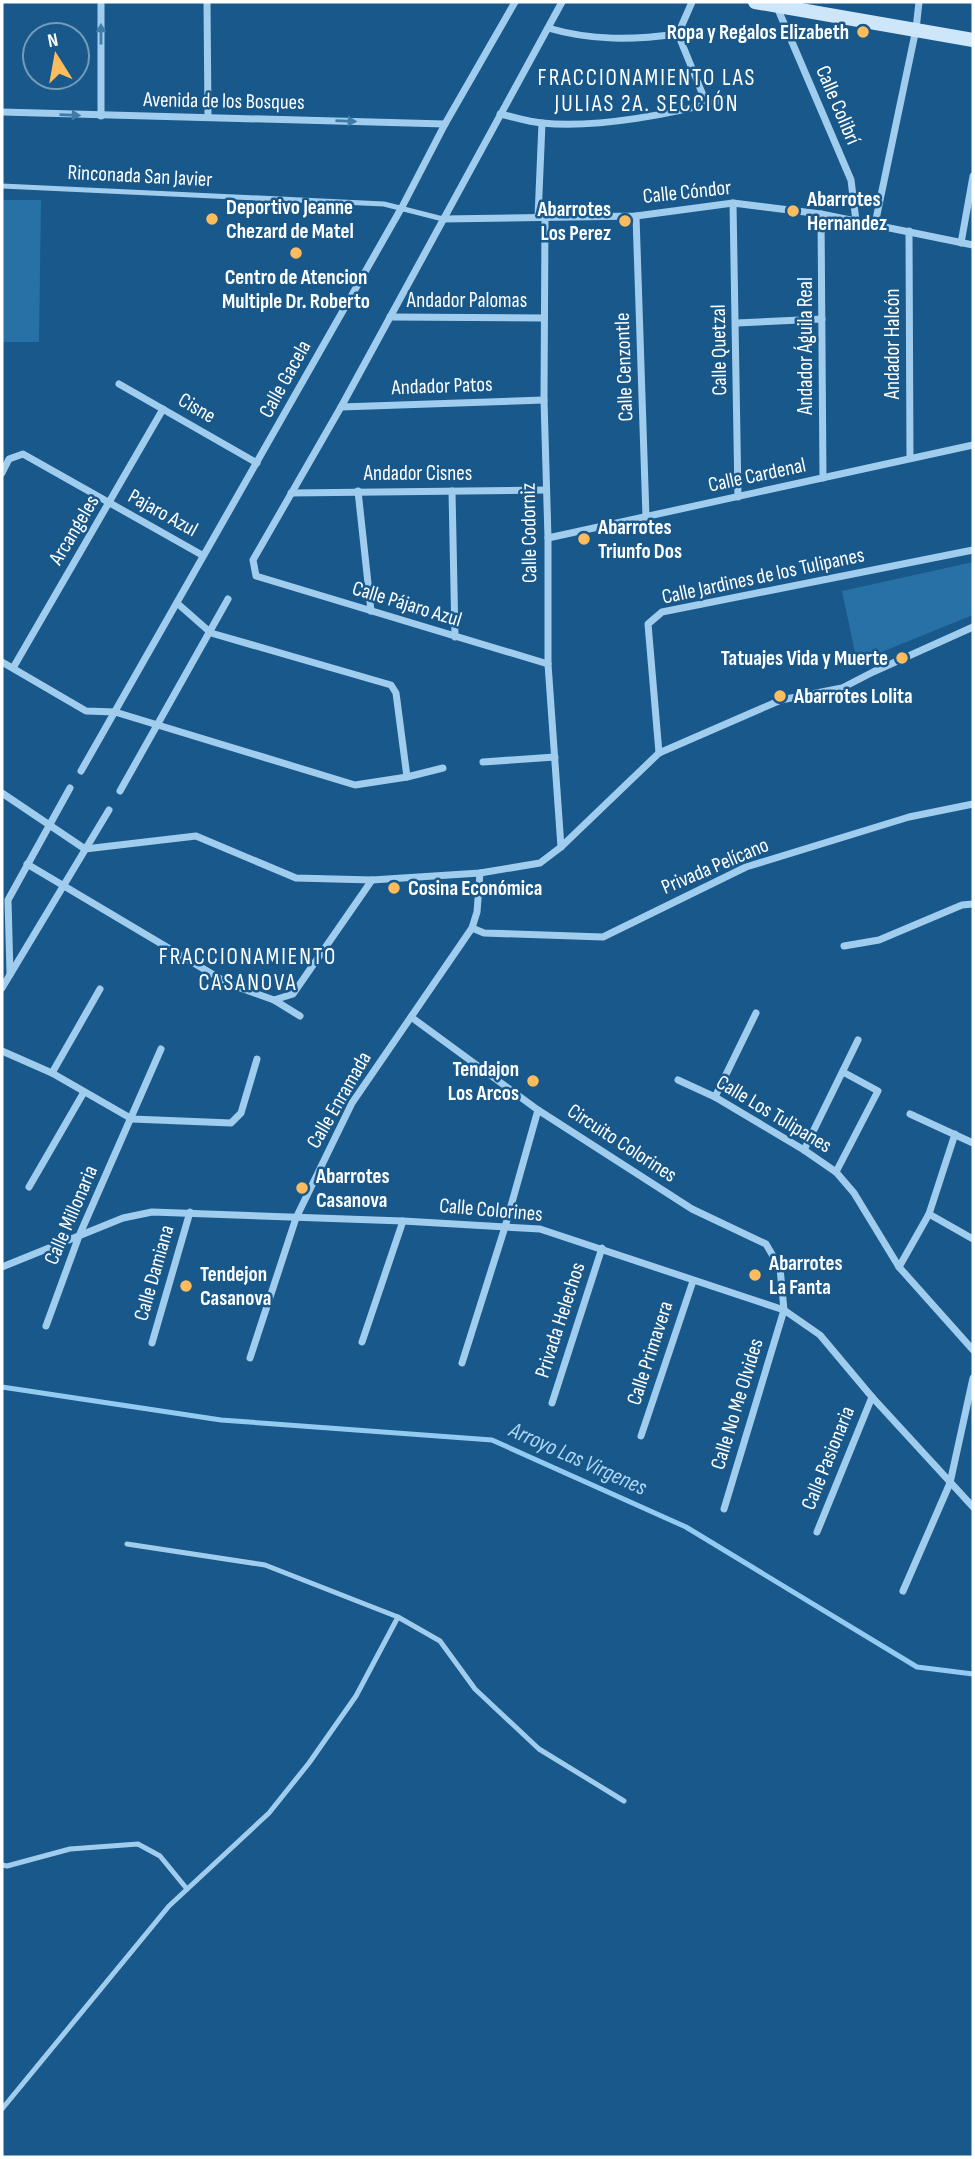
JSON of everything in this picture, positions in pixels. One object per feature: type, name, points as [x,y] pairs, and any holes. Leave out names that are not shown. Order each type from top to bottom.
[{"type":"street","points":[[101,2],[101,116]]},
{"type":"street","points":[[207,2],[208,117]]},
{"type":"street","name":"Calle Gacela","points":[[81,771],[515,2]]},
{"type":"street","points":[[291,493],[341,407],[562,2]]},
{"type":"street","points":[[692,2],[678,34],[707,105]]},
{"type":"street","points":[[755,2],[776,6],[819,6],[973,40]]},
{"type":"street","points":[[875,225],[916,29],[919,2]]},
{"type":"street","name":"Calle Colibrí","points":[[776,6],[851,180],[856,220]]},
{"type":"street","points":[[548,28],[575,36],[635,40],[678,34]]},
{"type":"street","points":[[500,114],[542,123],[593,124],[707,105],[730,98]]},
{"type":"street","name":"Avenida de los Bosques","points":[[2,113],[445,124]]},
{"type":"street","name":"Calle Codorniz","points":[[542,123],[548,664],[561,847]]},
{"type":"street","points":[[961,243],[973,176]]},
{"type":"street","name":"Calle Cóndor","points":[[443,219],[636,216],[733,203],[856,220],[973,245]]},
{"type":"street","name":"Calle Quetzal","points":[[733,203],[738,497]]},
{"type":"street","name":"Andador Águila Real","points":[[821,214],[824,478]]},
{"type":"street","name":"Calle Cenzontle","points":[[636,216],[646,517]]},
{"type":"street","name":"Andador Halcón","points":[[909,231],[910,458]]},
{"type":"street","name":"Andador Palomas","points":[[390,317],[544,318]]},
{"type":"street","points":[[737,323],[822,319]]},
{"type":"street","name":"Cisne","points":[[119,383],[257,463]]},
{"type":"street","name":"Andador Patos","points":[[341,407],[544,400]]},
{"type":"street","name":"Arcangeles","points":[[13,668],[163,409]]},
{"type":"street","name":"Calle Cardenal","points":[[548,538],[973,444]]},
{"type":"street","name":"Pajaro Azul","points":[[2,473],[9,459],[23,454],[202,555]]},
{"type":"street","name":"Andador Cisnes","points":[[291,493],[546,490]]},
{"type":"street","points":[[358,491],[371,611]]},
{"type":"street","points":[[452,491],[455,637]]},
{"type":"street","name":"Calle Pájaro Azul","points":[[291,493],[253,561],[256,576],[548,664]]},
{"type":"street","name":"Calle Jardines de los Tulipanes","points":[[659,753],[648,624],[662,612],[973,550]]},
{"type":"street","points":[[120,792],[228,599]]},
{"type":"street","points":[[177,604],[211,633],[391,685],[396,693],[407,777]]},
{"type":"street","points":[[2,793],[85,849],[196,836],[296,878],[372,880],[480,873],[540,863],[561,847],[659,753],[781,700],[842,688],[973,627]]},
{"type":"street","points":[[2,662],[86,711],[115,712],[355,785],[443,768]]},
{"type":"street","points":[[483,762],[555,757]]},
{"type":"street","points":[[10,974],[8,900],[70,788]]},
{"type":"street","name":"Privada Pelícano","points":[[472,928],[484,933],[603,937],[746,867],[909,817],[973,804]]},
{"type":"street","points":[[2,988],[109,810]]},
{"type":"street","points":[[27,864],[229,984],[274,1000],[300,1016]]},
{"type":"street","name":"Calle Enramada","points":[[250,1358],[296,1218],[352,1103],[472,928],[477,912],[480,873]]},
{"type":"street","points":[[274,1000],[293,994],[372,880]]},
{"type":"street","points":[[845,946],[879,940],[962,905],[973,904]]},
{"type":"street","points":[[52,1073],[100,989]]},
{"type":"street","points":[[715,1097],[757,1013]]},
{"type":"street","name":"Circuito Colorines","points":[[411,1017],[538,1110],[692,1209],[766,1244],[780,1268],[784,1310]]},
{"type":"street","points":[[804,1150],[858,1040]]},
{"type":"street","name":"Calle Millonaria","points":[[46,1326],[79,1236],[161,1049]]},
{"type":"street","points":[[2,1051],[52,1073],[132,1119],[231,1123],[241,1113],[257,1059]]},
{"type":"street","points":[[836,1172],[878,1090],[843,1072]]},
{"type":"street","name":"Calle Los Tulipanes","points":[[678,1080],[715,1097],[836,1172],[854,1193],[899,1267],[973,1350]]},
{"type":"street","points":[[29,1187],[83,1091]]},
{"type":"street","points":[[462,1363],[538,1110]]},
{"type":"street","points":[[910,1114],[973,1143]]},
{"type":"street","points":[[899,1267],[929,1214],[955,1134]]},
{"type":"street","name":"Calle Colorines","points":[[2,1266],[123,1218],[152,1212],[540,1229],[784,1310],[820,1335],[872,1397],[973,1507]]},
{"type":"street","name":"Calle Damiana","points":[[152,1343],[190,1212]]},
{"type":"street","points":[[929,1214],[973,1239]]},
{"type":"street","points":[[362,1342],[403,1221]]},
{"type":"street","name":"Privada Helechos","points":[[552,1402],[602,1248]]},
{"type":"street","name":"Calle Primavera","points":[[641,1436],[693,1280]]},
{"type":"street","name":"Calle No Me Olvides","points":[[724,1509],[784,1310]]},
{"type":"street","points":[[903,1591],[950,1483],[973,1378]]},
{"type":"street","name":"Calle Pasionaria","points":[[817,1532],[872,1397]]},
{"type":"lane","name":"Rinconada San Javier","points":[[2,186],[384,204],[443,219]]},
{"type":"lane","points":[[127,1544],[265,1565],[398,1618],[440,1641],[475,1689],[539,1749],[624,1801]]},
{"type":"lane","points":[[2,2109],[169,1906],[270,1813],[356,1696],[398,1618]]},
{"type":"lane","points":[[2,1865],[7,1866],[70,1849],[138,1844],[160,1856],[187,1889]]},
{"type":"shaded area","points":[[2,200],[41,200],[39,342],[2,342]]},
{"type":"shaded area","points":[[973,562],[973,615],[857,662],[842,591]]},
{"type":"waterway","name":"Arroyo Las Virgenes","points":[[2,1387],[221,1420],[492,1440],[686,1527],[917,1667],[973,1674]]},
{"type":"place","name":"Ropa y Regalos Elizabeth","points":[[863,32]]},
{"type":"place","name":"Abarrotes Hernandez","points":[[793,211]]},
{"type":"place","name":"Deportivo Jeanne Chezard de Matel","points":[[212,219]]},
{"type":"place","name":"Abarrotes Los Perez","points":[[625,221]]},
{"type":"place","name":"Centro de Atencion Multiple Dr. Roberto","points":[[296,253]]},
{"type":"place","name":"Abarrotes Triunfo Dos","points":[[584,539]]},
{"type":"place","name":"Tatuajes Vida y Muerte","points":[[902,658]]},
{"type":"place","name":"Abarrotes Lolita","points":[[780,696]]},
{"type":"place","name":"Cosina Económica","points":[[394,888]]},
{"type":"place","name":"Tendajon Los Arcos","points":[[533,1081]]},
{"type":"place","name":"Abarrotes Casanova","points":[[302,1188]]},
{"type":"place","name":"Abarrotes La Fanta","points":[[755,1275]]},
{"type":"place","name":"Tendejon Casanova","points":[[186,1286]]},
{"type":"district","name":"FRACCIONAMIENTO LAS JULIAS 2A. SECCIÓN","points":[[647,91]]},
{"type":"district","name":"FRACCIONAMIENTO CASANOVA","points":[[248,970]]}]
